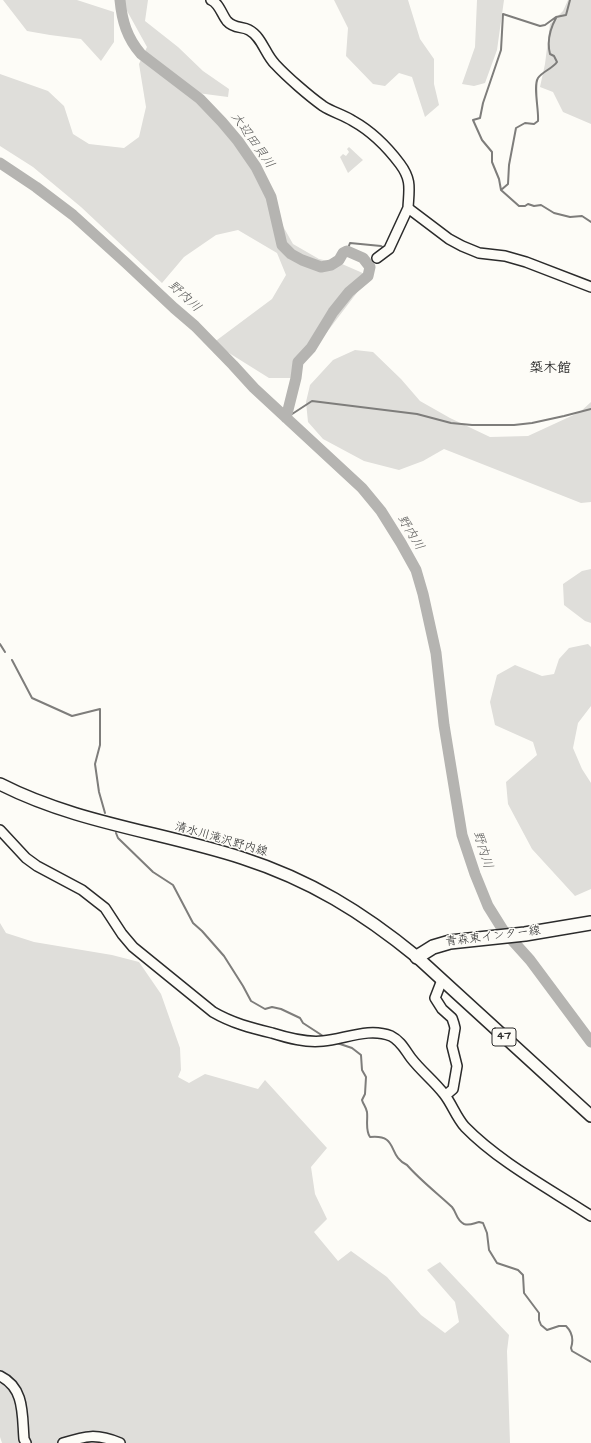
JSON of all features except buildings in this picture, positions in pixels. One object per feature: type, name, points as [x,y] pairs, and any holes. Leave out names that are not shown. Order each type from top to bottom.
[{"type":"highway","name":"青森東インター線","points":[[417,957],[438,945],[588,924]]},
{"type":"main road","name":"清水川滝沢野内線","points":[[0,784],[54,808],[104,823],[206,848],[275,869],[313,886],[348,906],[388,933],[417,957]]},
{"type":"main road","name":"47","points":[[417,957],[591,1116]]},
{"type":"street","points":[[211,0],[216,2],[228,22],[233,26],[250,30],[260,39],[269,58],[305,91],[324,106],[353,120],[364,128],[400,164],[410,181],[408,208],[389,249],[377,258]]},
{"type":"street","points":[[408,208],[449,239],[462,246],[479,253],[505,256],[526,262],[591,287]]},
{"type":"street","points":[[0,830],[26,858],[37,866],[82,890],[105,908],[122,934],[133,946],[213,1012],[238,1025],[305,1041],[322,1041],[376,1032],[397,1039],[412,1059],[433,1080],[446,1096],[465,1126],[500,1157],[591,1216]]},
{"type":"street","points":[[442,980],[435,998],[442,1009],[452,1018],[454,1024],[455,1028],[452,1046],[457,1066],[453,1089],[446,1096]]},
{"type":"street","points":[[0,1376],[8,1380],[15,1387],[19,1396],[24,1439],[26,1443]]},
{"type":"street","points":[[63,1443],[84,1436],[95,1436],[120,1443]]},
{"type":"shaded area","points":[[3,0],[77,0],[114,12],[114,42],[101,61],[81,39],[27,31]]},
{"type":"shaded area","points":[[121,0],[148,0],[145,21],[178,47],[203,71],[229,89],[228,97],[182,91],[211,113],[248,153],[275,212],[293,244],[319,259],[342,264],[365,274],[362,286],[292,378],[269,378],[213,343],[272,299],[286,275],[277,253],[238,230],[216,235],[184,257],[162,283],[81,207],[33,167],[0,146],[0,74],[48,91],[64,106],[73,134],[89,144],[124,148],[139,137],[146,107],[139,64],[147,47]]},
{"type":"shaded area","points":[[334,0],[408,0],[420,39],[434,59],[434,84],[439,105],[425,117],[412,77],[399,73],[385,86],[373,84],[346,56],[348,28]]},
{"type":"shaded area","points":[[477,0],[504,0],[497,50],[485,83],[474,86],[462,84],[475,47]]},
{"type":"shaded area","points":[[568,0],[591,0],[591,124],[563,112],[553,92],[540,87],[545,64],[550,24],[563,11]]},
{"type":"shaded area","points":[[349,147],[363,160],[348,173],[340,157],[343,154],[346,156],[349,152],[347,149]]},
{"type":"shaded area","points":[[355,350],[373,352],[401,379],[420,401],[450,418],[490,437],[528,436],[580,412],[591,402],[591,502],[581,503],[444,449],[423,461],[399,470],[364,461],[323,439],[308,422],[306,402],[310,385],[333,360]]},
{"type":"shaded area","points":[[591,569],[591,623],[585,621],[564,605],[563,584],[582,571]]},
{"type":"shaded area","points":[[588,644],[591,647],[591,706],[578,723],[573,748],[582,769],[591,783],[591,889],[575,896],[532,849],[508,804],[506,782],[537,755],[533,742],[495,725],[490,702],[497,675],[515,665],[542,676],[554,674],[559,659],[569,648]]},
{"type":"shaded area","points":[[0,923],[6,933],[34,942],[112,955],[139,962],[161,994],[180,1048],[181,1070],[178,1077],[189,1083],[205,1074],[258,1089],[265,1080],[327,1148],[311,1167],[315,1194],[327,1219],[314,1232],[338,1261],[351,1251],[387,1277],[421,1315],[445,1333],[459,1322],[455,1302],[427,1270],[440,1262],[509,1335],[507,1351],[510,1443],[2,1443],[0,1437]]},
{"type":"waterway","name":"大辺田貝川","points":[[120,0],[126,29],[136,48],[141,54],[200,99],[238,141],[256,167],[271,197],[282,245],[291,254],[321,267],[331,265],[339,260],[343,253],[347,251],[363,258],[370,267],[368,276],[349,292],[333,312],[311,348],[298,362],[296,378],[286,418]]},
{"type":"waterway","points":[[570,0],[566,15],[556,17],[545,25],[540,26],[503,14],[501,50],[483,103],[480,118],[473,120],[482,140],[492,152],[492,162],[499,179],[501,190],[519,206],[525,206],[528,204],[534,206],[541,205],[554,213],[570,217],[582,216],[591,222]]},
{"type":"waterway","points":[[501,190],[508,184],[509,165],[516,128],[525,123],[534,124],[538,121],[536,92],[538,78],[557,62],[554,56],[550,54],[549,45],[552,27],[556,18]]},
{"type":"waterway","name":"野内川","points":[[0,163],[36,187],[73,215],[195,326],[254,388],[362,488],[381,511],[416,570],[423,594],[436,653],[444,725],[462,835],[475,874],[488,906],[503,930],[530,960],[591,1042]]},
{"type":"waterway","points":[[347,251],[350,243],[381,246],[385,249]]},
{"type":"waterway","points":[[286,418],[312,401],[417,414],[451,423],[472,425],[514,425],[532,423],[591,409]]},
{"type":"waterway","points":[[0,644],[5,652]]},
{"type":"waterway","points":[[12,660],[32,698],[72,716],[100,709],[100,745],[95,764],[99,792],[105,813]]},
{"type":"waterway","points":[[116,833],[118,838],[153,872],[173,885],[193,923],[224,956],[251,1001],[265,1009],[272,1007],[281,1009],[300,1018],[303,1023],[323,1036]]},
{"type":"waterway","points":[[337,1043],[352,1048],[361,1055],[362,1070],[366,1077],[365,1094],[362,1100],[367,1112],[367,1128],[370,1137],[379,1137],[389,1142],[401,1161],[452,1207],[461,1222],[468,1225],[479,1222],[483,1223],[487,1233],[489,1250],[497,1263],[518,1270],[523,1275],[524,1293],[539,1313],[541,1325],[547,1330],[559,1326],[566,1326],[572,1336],[572,1351],[591,1362]]},
{"type":"district","name":"築木館","points":[[550,369]]}]
